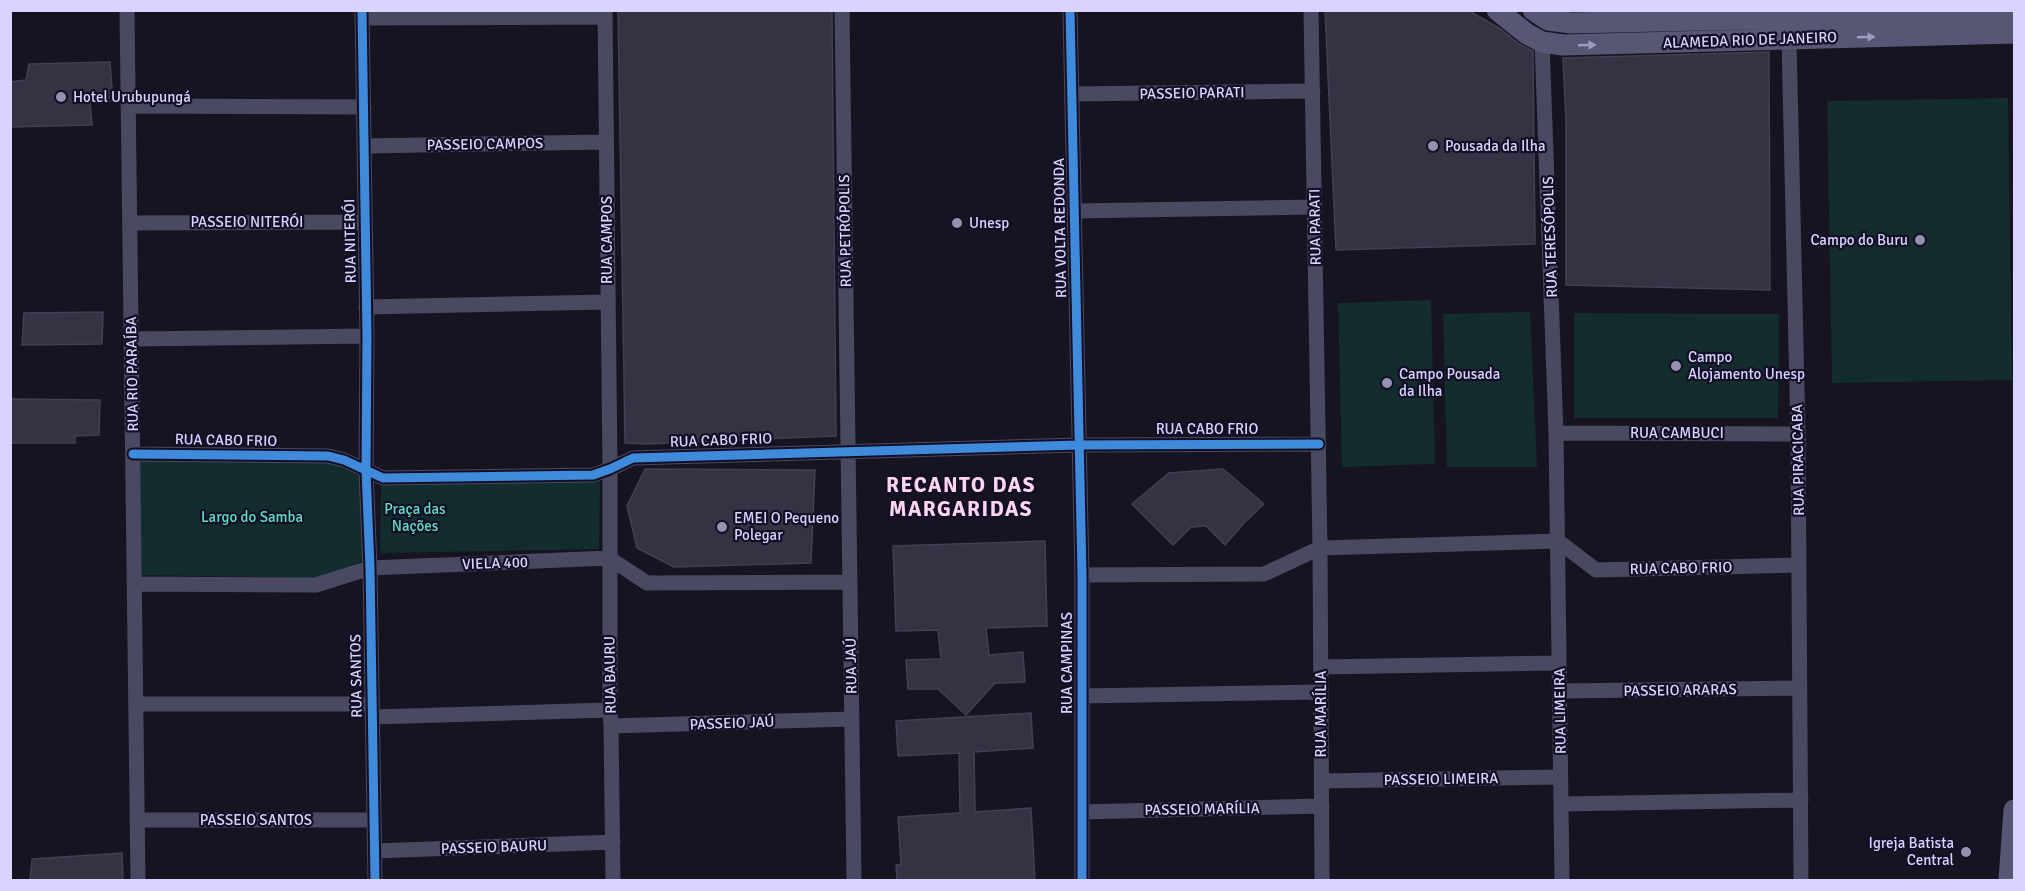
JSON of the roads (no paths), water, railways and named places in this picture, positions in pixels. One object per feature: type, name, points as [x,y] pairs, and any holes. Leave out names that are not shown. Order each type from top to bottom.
[{"type":"street","name":"RUA RIO PARAÍBA","points":[[127,10],[138,880]]},
{"type":"street","name":"RUA PETRÓPOLIS","points":[[842,10],[849,451]]},
{"type":"street","name":"RUA VOLTA REDONDA","points":[[1070,10],[1079,445]]},
{"type":"street","name":"RUA PARATI","points":[[1311,10],[1320,548]]},
{"type":"street","name":"ALAMEDA RIO DE JANEIRO","points":[[1497,10],[1527,34],[1542,42],[1563,45],[2014,33]]},
{"type":"street","name":"ALAMEDA RIO DE JANEIRO","points":[[1533,10],[1548,21],[1571,23],[2014,13]]},
{"type":"street","points":[[362,14],[605,14]]},
{"type":"street","name":"RUA NITERÓI","points":[[362,14],[367,336],[366,470]]},
{"type":"street","name":"RUA CAMPOS","points":[[605,14],[610,469]]},
{"type":"street","name":"RUA PIRACICABA","points":[[1789,39],[1798,434],[1801,880]]},
{"type":"street","name":"RUA TERESÓPOLIS","points":[[1542,42],[1557,433],[1558,541]]},
{"type":"street","name":"PASSEIO PARATI","points":[[1072,94],[1313,91]]},
{"type":"street","points":[[128,106],[364,106]]},
{"type":"street","name":"PASSEIO CAMPOS","points":[[364,146],[606,142]]},
{"type":"street","points":[[1074,211],[1315,207]]},
{"type":"street","name":"PASSEIO NITERÓI","points":[[130,223],[365,222]]},
{"type":"street","points":[[366,307],[607,302]]},
{"type":"street","points":[[131,339],[367,336]]},
{"type":"street","name":"RUA CAMBUCI","points":[[1557,433],[1798,434]]},
{"type":"street","name":"RUA CABO FRIO","points":[[133,454],[328,456],[344,459],[383,478],[592,475],[633,458],[1079,445],[1319,444]]},
{"type":"street","name":"RUA CAMPINAS","points":[[1079,445],[1082,575],[1082,880]]},
{"type":"street","name":"RUA JAÚ","points":[[849,451],[854,880]]},
{"type":"street","name":"RUA BAURU","points":[[610,469],[613,880]]},
{"type":"street","name":"RUA SANTOS","points":[[366,470],[370,568],[375,880]]},
{"type":"street","points":[[1082,575],[1264,574],[1320,548],[1558,541]]},
{"type":"street","name":"RUA CABO FRIO","points":[[1558,541],[1596,570],[1799,565]]},
{"type":"street","name":"RUA LIMEIRA","points":[[1558,541],[1562,880]]},
{"type":"street","name":"RUA MARÍLIA","points":[[1320,548],[1322,880]]},
{"type":"street","points":[[609,558],[647,583],[850,582]]},
{"type":"street","name":"VIELA 400","points":[[134,584],[316,585],[370,568],[609,558]]},
{"type":"street","points":[[1321,667],[1559,663]]},
{"type":"street","name":"PASSEIO ARARAS","points":[[1560,691],[1800,688]]},
{"type":"street","points":[[1082,696],[1321,692]]},
{"type":"street","points":[[136,704],[372,710],[610,710]]},
{"type":"street","name":"PASSEIO JAÚ","points":[[611,726],[852,719]]},
{"type":"street","name":"PASSEIO LIMEIRA","points":[[1322,781],[1561,777]]},
{"type":"street","points":[[1561,804],[1801,800]]},
{"type":"street","name":"PASSEIO MARÍLIA","points":[[1082,812],[1322,806]]},
{"type":"street","points":[[2009,880],[2014,810]]},
{"type":"street","name":"PASSEIO SANTOS","points":[[137,820],[374,820]]},
{"type":"street","name":"PASSEIO BAURU","points":[[375,851],[613,842]]},
{"type":"street","points":[[849,880],[854,880]]},
{"type":"place","name":"Hotel Urubupungá","points":[[61,97]]},
{"type":"place","name":"Pousada da Ilha","points":[[1433,146]]},
{"type":"place","name":"Unesp","points":[[957,223]]},
{"type":"place","name":"Campo do Buru","points":[[1920,240]]},
{"type":"place","name":"Campo Alojamento Unesp","points":[[1676,366]]},
{"type":"place","name":"Campo Pousada da Ilha","points":[[1387,383]]},
{"type":"place","name":"EMEI O Pequeno Polegar","points":[[722,527]]},
{"type":"place","name":"Igreja Batista Central","points":[[1966,852]]},
{"type":"district","name":"RECANTO DAS MARGARIDAS","points":[[961,497]]},
{"type":"park label","name":"Largo do Samba","points":[[252,517]]},
{"type":"park label","name":"Praça das Nações","points":[[415,518]]}]
